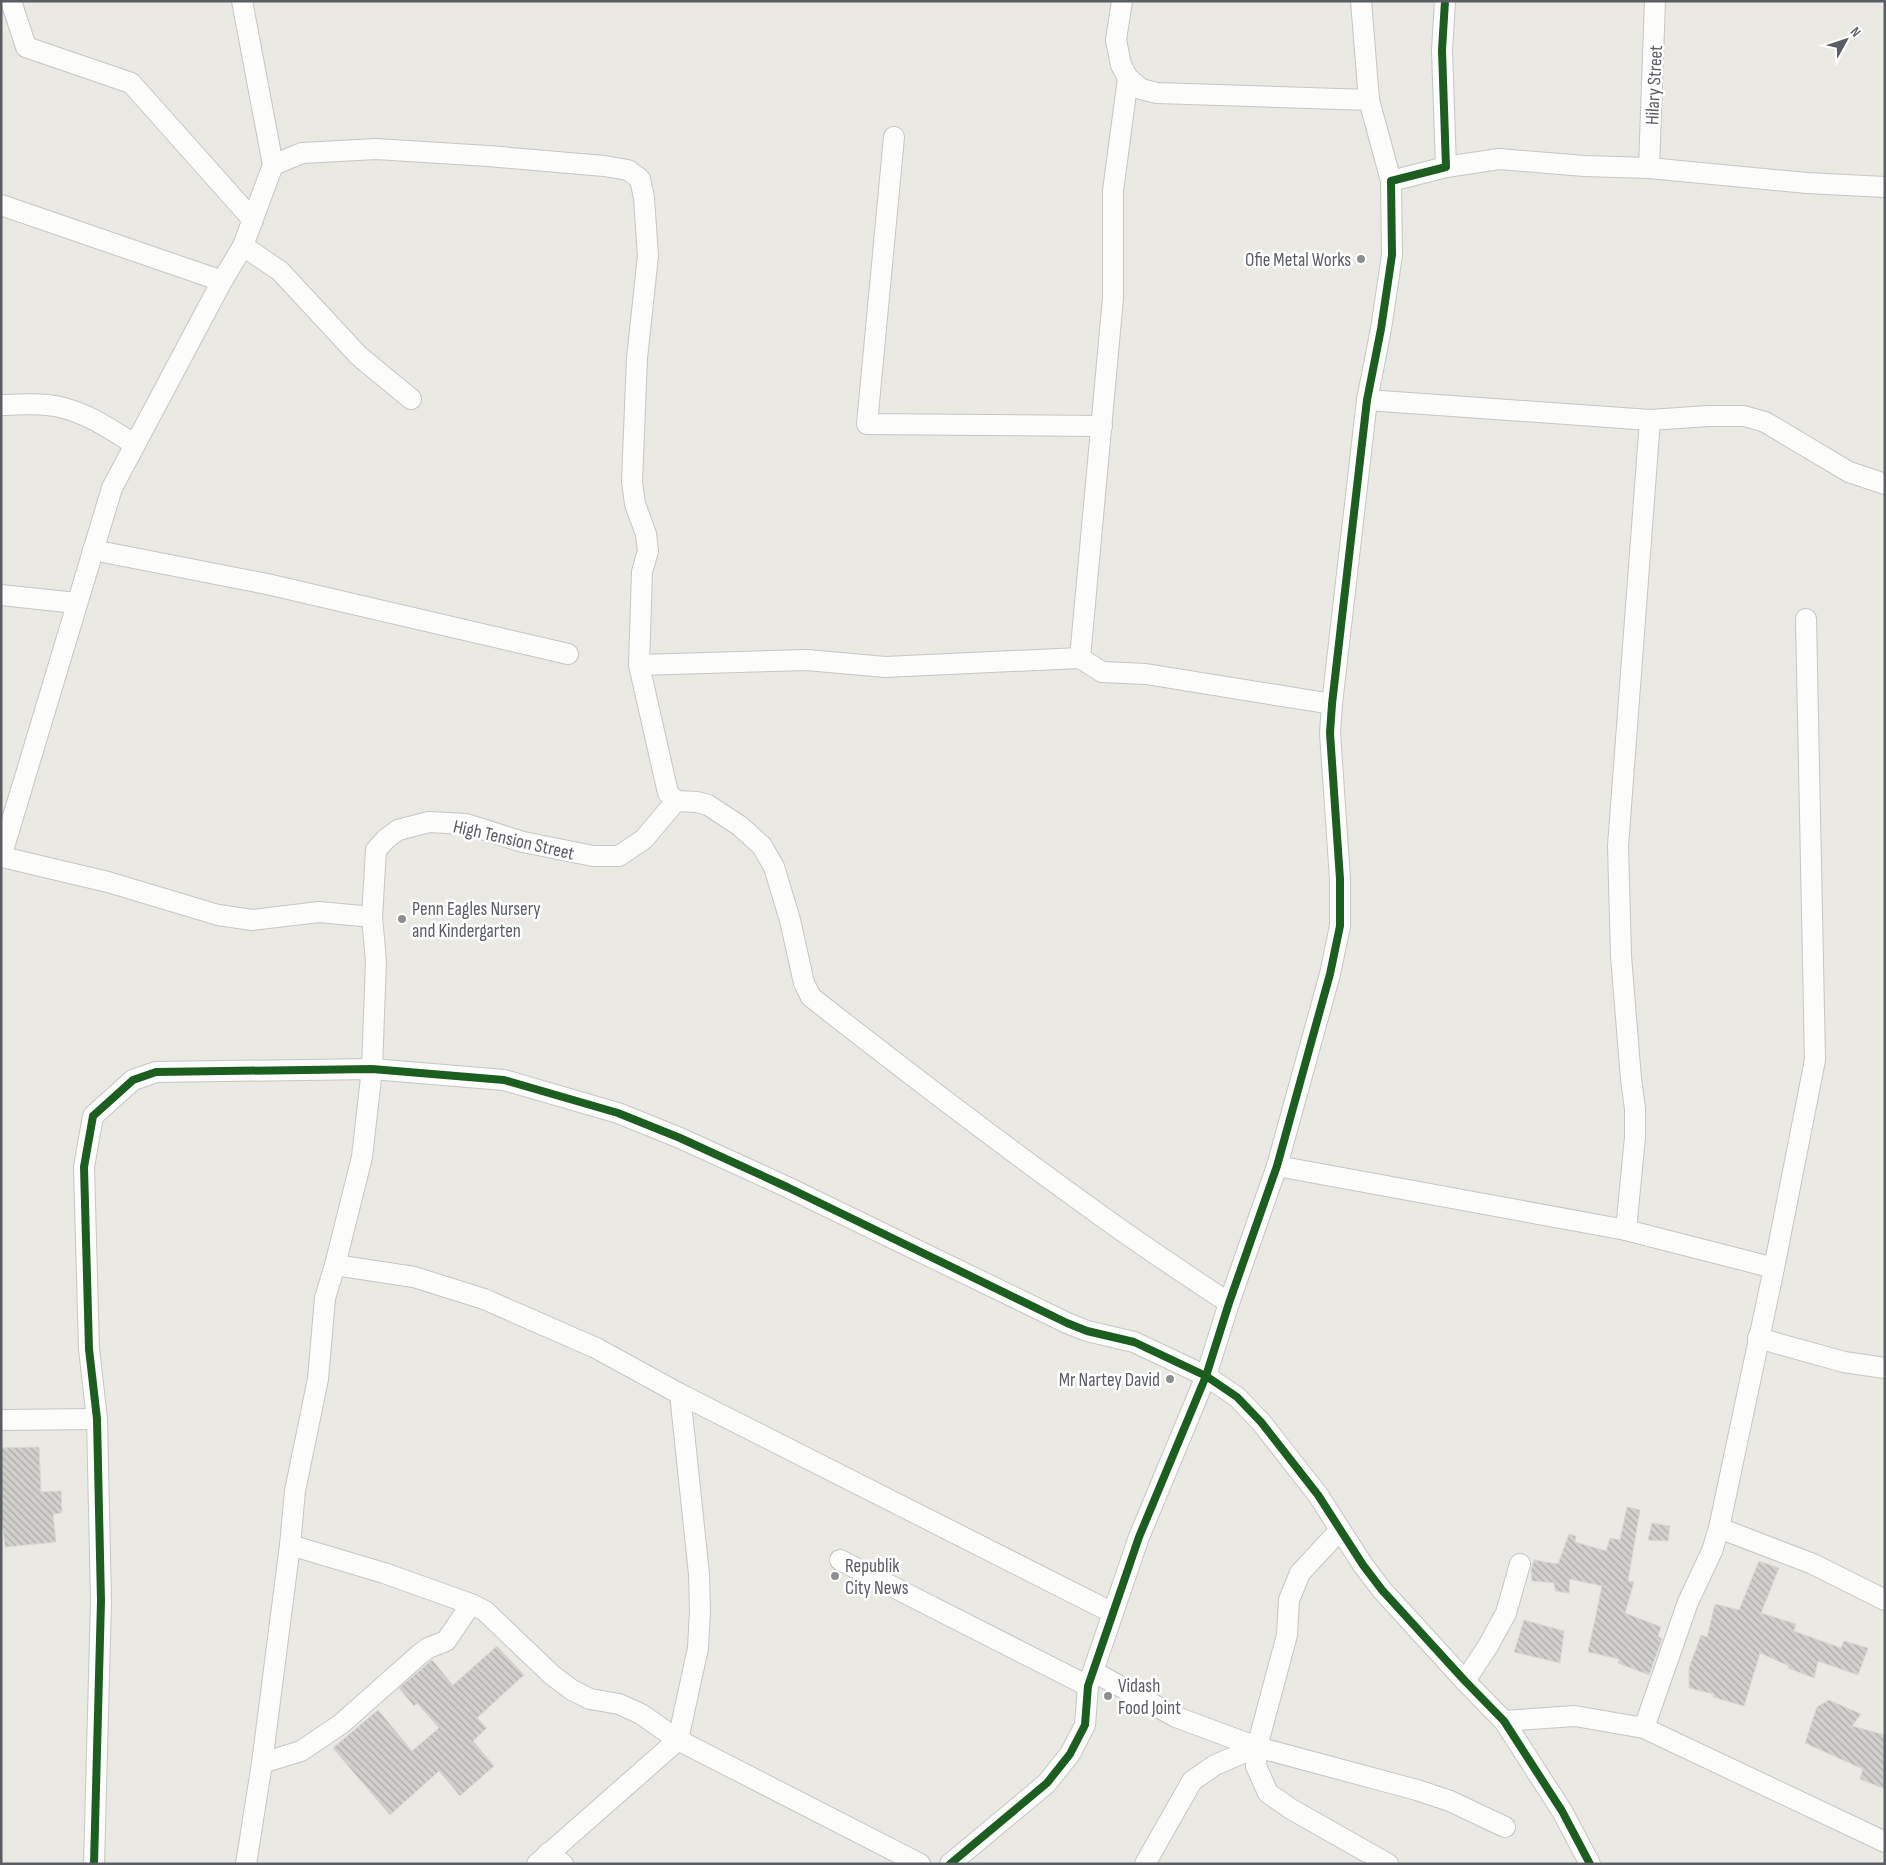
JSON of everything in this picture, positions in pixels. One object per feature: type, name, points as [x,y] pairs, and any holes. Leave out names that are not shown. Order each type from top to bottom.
[{"type":"street","points":[[11,1],[26,47],[131,83],[253,220]]},
{"type":"street","points":[[242,1],[273,165],[243,246],[222,281],[112,488],[76,603],[2,857],[108,882],[218,915],[252,920],[319,912],[372,917]]},
{"type":"street","points":[[1122,1],[1116,40],[1121,65],[1128,78],[1141,89],[1157,93],[1369,100]]},
{"type":"street","points":[[950,1864],[1047,1783],[1070,1754],[1085,1725],[1091,1679],[1139,1537],[1206,1376],[1276,1166],[1330,974],[1340,926],[1340,879],[1330,733],[1332,704],[1367,400],[1381,329],[1392,255],[1391,181],[1369,100],[1361,1]]},
{"type":"street","points":[[1445,1],[1442,50],[1446,167]]},
{"type":"street","name":"Hilary Street","points":[[1649,168],[1655,1]]},
{"type":"street","points":[[1080,658],[1113,298],[1113,191],[1128,78]]},
{"type":"street","points":[[894,137],[867,424],[1102,426]]},
{"type":"street","points":[[273,165],[302,153],[376,149],[604,166],[628,170],[640,179],[644,198],[648,256],[637,358],[632,481],[636,504],[646,534],[648,551],[642,572],[639,665],[668,793],[676,801],[697,802],[708,805],[740,826],[762,846],[774,867],[790,920],[804,982],[811,996],[920,1083],[1108,1221],[1229,1303]]},
{"type":"street","points":[[1391,181],[1446,167],[1499,159],[1584,166],[1649,168],[1807,183],[1885,187]]},
{"type":"street","points":[[1,205],[222,281]]},
{"type":"street","points":[[243,246],[280,271],[359,356],[411,399]]},
{"type":"street","points":[[1367,400],[1650,420],[1708,416],[1744,416],[1765,422],[1850,472],[1885,484]]},
{"type":"street","points":[[1,405],[48,405],[72,410],[96,420],[134,444]]},
{"type":"street","points":[[1626,1230],[1635,1137],[1635,1110],[1621,956],[1618,846],[1650,420]]},
{"type":"street","points":[[93,550],[267,584],[568,654]]},
{"type":"street","points":[[1,595],[76,603]]},
{"type":"street","points":[[1644,1728],[1688,1602],[1712,1551],[1719,1528],[1774,1268],[1815,1060],[1806,619]]},
{"type":"street","points":[[639,665],[807,660],[885,667],[1080,658],[1102,672],[1146,674],[1332,704]]},
{"type":"street","name":"High Tension Street","points":[[246,1864],[262,1763],[296,1491],[318,1380],[325,1298],[362,1157],[372,1069],[376,961],[372,917],[376,850],[398,830],[429,822],[466,824],[523,842],[593,856],[619,856],[644,839],[676,801]]},
{"type":"street","points":[[90,1862],[101,1602],[97,1420],[89,1350],[84,1167],[93,1116],[133,1080],[156,1072],[372,1069],[504,1080],[618,1113],[680,1138],[787,1187],[1067,1323],[1087,1331],[1134,1342],[1206,1376],[1237,1398],[1261,1422],[1318,1495],[1363,1565],[1382,1590],[1465,1682],[1504,1721],[1562,1811],[1590,1864]]},
{"type":"street","points":[[1276,1166],[1626,1230],[1774,1268]]},
{"type":"street","points":[[335,1265],[414,1277],[484,1299],[596,1348],[680,1394],[1113,1613]]},
{"type":"street","points":[[1758,1338],[1844,1362],[1885,1368]]},
{"type":"street","points":[[549,1860],[678,1740],[698,1648],[700,1611],[699,1574],[680,1394]]},
{"type":"street","points":[[1,1420],[97,1420]]},
{"type":"street","points":[[1719,1528],[1813,1564],[1885,1600]]},
{"type":"street","points":[[1340,1530],[1300,1573],[1289,1600],[1287,1635],[1257,1747],[1256,1766],[1268,1793],[1291,1809],[1388,1864]]},
{"type":"street","points":[[290,1545],[384,1573],[485,1611],[552,1675],[572,1690],[590,1699],[619,1704],[640,1714],[678,1740],[920,1864]]},
{"type":"street","points":[[840,1560],[1091,1679],[1176,1717],[1257,1747],[1417,1790],[1450,1801],[1504,1827]]},
{"type":"street","points":[[1465,1682],[1506,1613],[1520,1564]]},
{"type":"street","points":[[262,1763],[301,1751],[340,1724],[420,1654],[428,1648],[446,1641],[470,1604]]},
{"type":"street","points":[[1504,1721],[1575,1716],[1644,1728],[1885,1842]]},
{"type":"street","points":[[1145,1864],[1192,1781],[1215,1765],[1257,1747]]},
{"type":"building","points":[[39,1447],[41,1492],[61,1491],[62,1513],[53,1514],[56,1542],[5,1547],[2,1523],[1,1448]]},
{"type":"building","points":[[1627,1507],[1640,1510],[1628,1581],[1634,1582],[1625,1613],[1661,1627],[1658,1636],[1662,1639],[1649,1675],[1618,1663],[1619,1659],[1588,1652],[1602,1586],[1570,1579],[1569,1593],[1555,1591],[1554,1583],[1532,1581],[1531,1570],[1534,1560],[1558,1564],[1569,1534],[1576,1536],[1575,1542],[1606,1551],[1610,1538],[1620,1540]]},
{"type":"building","points":[[1652,1523],[1670,1526],[1668,1541],[1648,1540]]},
{"type":"building","points":[[1759,1561],[1779,1568],[1761,1613],[1796,1624],[1794,1631],[1841,1648],[1844,1641],[1868,1648],[1858,1675],[1818,1661],[1814,1678],[1788,1668],[1789,1666],[1760,1653],[1744,1706],[1713,1697],[1714,1694],[1689,1688],[1689,1668],[1701,1635],[1707,1637],[1715,1604],[1739,1610]]},
{"type":"building","points":[[1524,1620],[1564,1631],[1560,1663],[1514,1652]]},
{"type":"building","points":[[497,1646],[524,1675],[477,1718],[487,1728],[473,1741],[494,1766],[460,1796],[439,1771],[390,1815],[333,1748],[378,1710],[412,1751],[439,1728],[417,1703],[414,1706],[399,1688],[432,1660],[453,1685]]},
{"type":"building","points":[[1829,1700],[1861,1714],[1852,1726],[1885,1735],[1885,1789],[1860,1779],[1863,1769],[1805,1743],[1817,1707]]},
{"type":"cycle path","points":[[950,1864],[1047,1783],[1070,1754],[1085,1725],[1088,1686],[1139,1537],[1206,1376],[1229,1303],[1277,1166],[1330,974],[1340,926],[1340,879],[1330,733],[1332,704],[1367,400],[1381,329],[1392,255],[1391,181],[1446,167],[1442,50],[1445,1]]},
{"type":"cycle path","points":[[94,1864],[101,1601],[97,1419],[89,1349],[84,1167],[93,1116],[133,1080],[156,1072],[372,1069],[504,1080],[618,1113],[680,1138],[787,1187],[1067,1323],[1087,1331],[1134,1342],[1206,1376],[1237,1397],[1261,1422],[1318,1495],[1363,1565],[1382,1590],[1504,1721],[1562,1811],[1590,1864]]},
{"type":"place","name":"Ofie Metal Works","points":[[1361,259]]},
{"type":"place","name":"Penn Eagles Nursery and Kindergarten","points":[[402,919]]},
{"type":"place","name":"Mr Nartey David","points":[[1170,1379]]},
{"type":"place","name":"Republik City News","points":[[835,1576]]},
{"type":"place","name":"Vidash Food Joint","points":[[1108,1696]]}]
